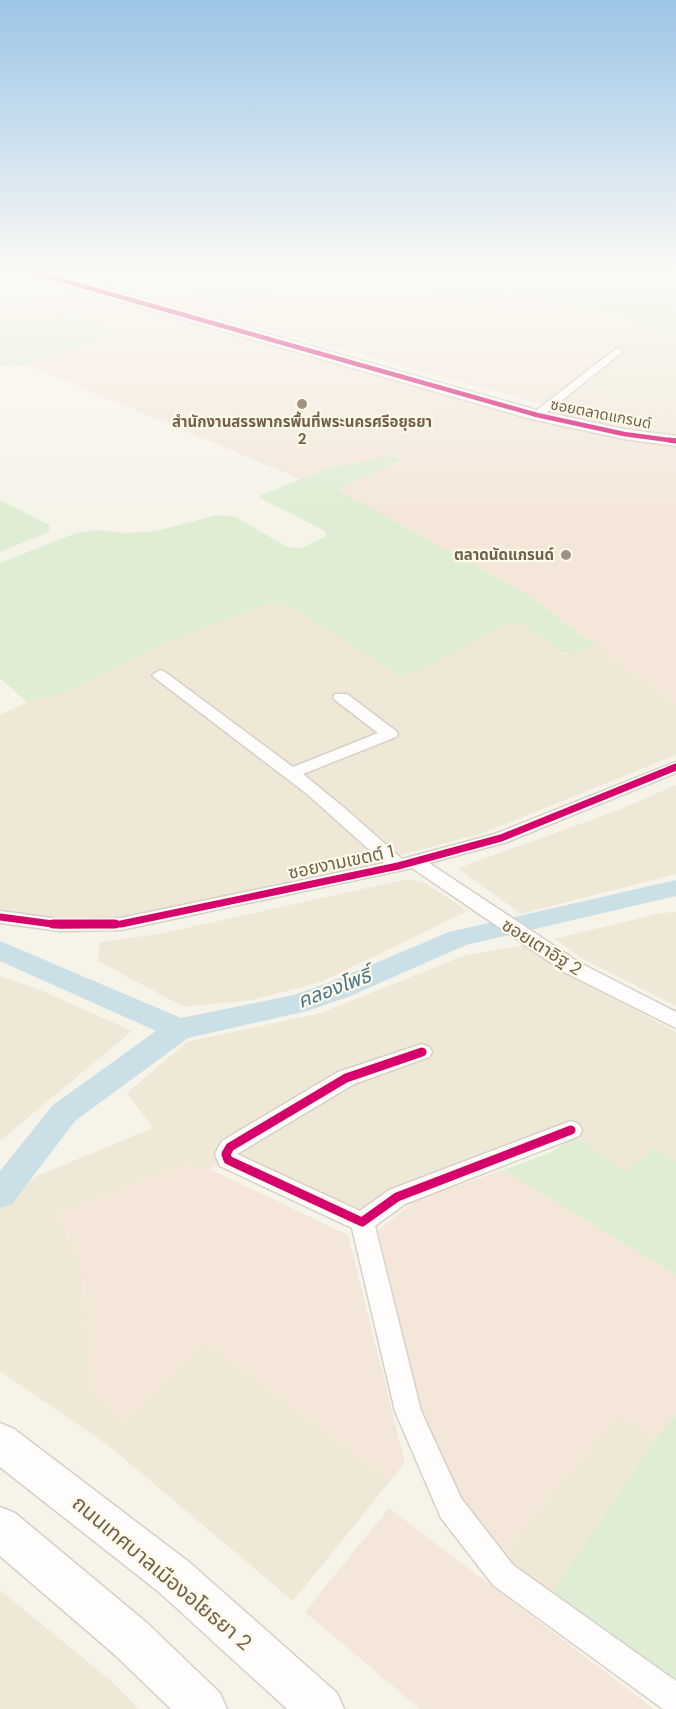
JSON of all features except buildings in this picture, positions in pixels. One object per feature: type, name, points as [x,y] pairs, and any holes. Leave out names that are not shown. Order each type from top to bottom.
[{"type":"street","name":"ซอยตลาดแกรนด์","points":[[317,353],[537,415],[624,434],[676,441]]},
{"type":"street","points":[[537,415],[615,353]]},
{"type":"street","name":"ซอยเตาอิฐ 2","points":[[160,675],[292,774],[406,864],[455,890],[573,968],[676,1020]]},
{"type":"street","points":[[292,774],[390,734],[341,697]]},
{"type":"street","name":"ซอยงามเขตต์ 1","points":[[0,916],[60,925],[121,924],[406,864],[501,838],[676,767]]},
{"type":"street","points":[[362,1222],[228,1160],[226,1154],[230,1147],[346,1078],[422,1052]]},
{"type":"street","points":[[362,1222],[397,1197],[571,1130]]},
{"type":"street","points":[[362,1222],[408,1411],[451,1508],[503,1575],[676,1700]]},
{"type":"street","name":"ถนนเทศบาลเมืองอโยธยา 2","points":[[0,1442],[174,1577],[321,1709]]},
{"type":"street","points":[[0,1528],[131,1639],[204,1709]]},
{"type":"shaded area","points":[[58,353],[298,353],[531,420],[549,406],[354,353],[618,353],[568,392],[658,409],[676,402],[676,705],[528,595],[336,490],[403,458],[398,456],[326,469],[300,479],[25,364]]},
{"type":"shaded area","points":[[617,353],[676,353],[676,402],[658,409],[567,392]]},
{"type":"shaded area","points":[[286,603],[401,677],[435,663],[504,625],[522,623],[561,652],[574,653],[596,646],[676,705],[676,755],[483,833],[379,861],[122,918],[56,921],[0,910],[0,715],[27,702],[66,692],[163,644],[264,605]]},
{"type":"shaded area","points":[[676,785],[676,874],[521,914],[458,868],[616,811]]},
{"type":"shaded area","points":[[408,879],[425,883],[468,911],[321,982],[252,1000],[184,1007],[98,961],[100,942],[159,934]]},
{"type":"shaded area","points":[[676,912],[676,1006],[583,959],[554,939],[661,913]]},
{"type":"shaded area","points":[[523,945],[598,990],[676,1032],[676,1162],[654,1148],[626,1174],[564,1127],[401,1185],[357,1211],[239,1157],[209,1169],[186,1164],[57,1213],[82,1270],[90,1393],[124,1421],[207,1343],[390,1481],[293,1601],[109,1446],[0,1371],[0,1206],[37,1176],[153,1128],[127,1093],[187,1042],[321,1013],[463,956]]},
{"type":"shaded area","points":[[0,976],[45,992],[132,1031],[0,1141]]},
{"type":"shaded area","points":[[186,1164],[209,1169],[348,1235],[405,1463],[390,1481],[207,1343],[124,1422],[90,1393],[82,1270],[57,1213]]},
{"type":"shaded area","points":[[503,1170],[676,1275],[676,1414],[655,1440],[619,1414],[503,1554],[464,1510],[422,1410],[378,1230],[416,1200]]},
{"type":"shaded area","points":[[619,1414],[655,1440],[551,1594],[503,1554]]},
{"type":"shaded area","points":[[389,1508],[654,1709],[420,1709],[305,1612]]},
{"type":"shaded area","points":[[0,1590],[110,1680],[139,1709],[0,1709]]},
{"type":"green space","points":[[0,353],[59,353],[25,364],[0,366]]},
{"type":"green space","points":[[391,455],[404,459],[337,490],[528,595],[596,646],[574,653],[561,652],[522,623],[504,625],[435,663],[401,677],[286,603],[264,605],[163,644],[66,692],[27,702],[0,678],[0,563],[76,533],[96,530],[126,533],[156,531],[218,515],[236,517],[287,547],[302,548],[326,536],[325,531],[259,496],[326,469]]},
{"type":"green space","points":[[0,500],[49,525],[49,532],[0,552]]},
{"type":"green space","points":[[576,1137],[626,1173],[654,1148],[676,1162],[676,1275],[503,1170],[549,1153]]},
{"type":"green space","points":[[676,1414],[676,1685],[551,1594],[655,1440]]},
{"type":"waterway","name":"คลองโพธิ์","points":[[179,1029],[297,1004],[338,990],[459,938],[676,888]]},
{"type":"waterway","name":"คลองโพธิ์","points":[[0,950],[179,1029]]},
{"type":"waterway","points":[[0,1195],[64,1113],[179,1029]]},
{"type":"cycle path","points":[[317,353],[537,415],[624,434],[676,441]]},
{"type":"cycle path","points":[[0,917],[60,925],[121,924],[398,866],[501,838],[676,767]]},
{"type":"cycle path","points":[[422,1052],[346,1078],[230,1147],[226,1154],[228,1160],[362,1222],[397,1197],[571,1130]]},
{"type":"place","name":"สำนักงานสรรพากรพื้นที่พระนครศรีอยุธยา 2","points":[[302,404]]},
{"type":"place","name":"ตลาดนัดแกรนด์","points":[[566,555]]}]
